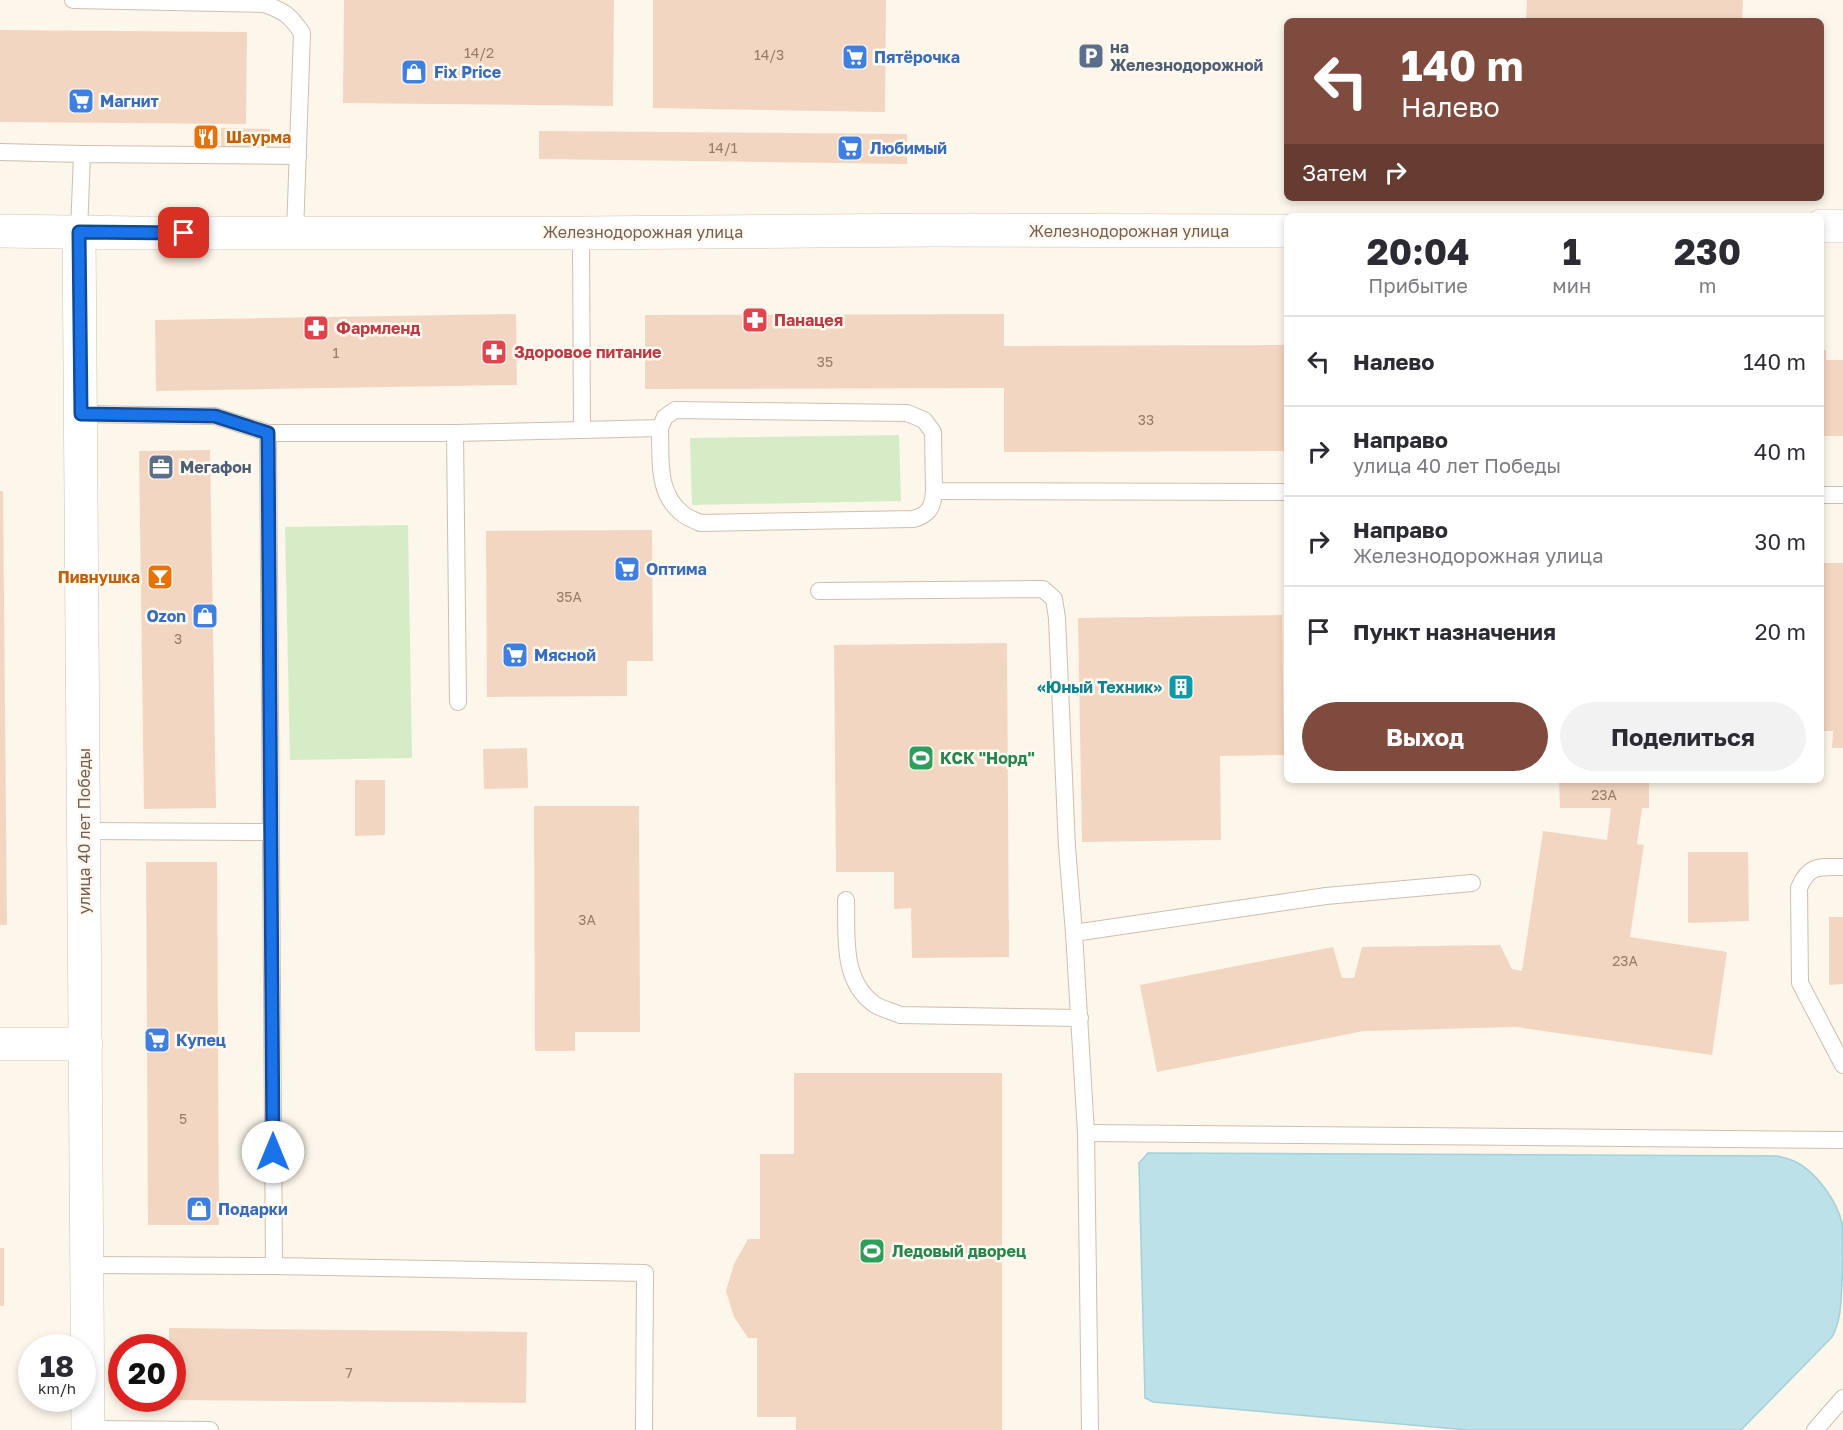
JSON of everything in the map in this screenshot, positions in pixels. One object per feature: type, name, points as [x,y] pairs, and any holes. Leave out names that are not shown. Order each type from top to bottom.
[{"type":"main road","points":[[1824,226],[1843,226]]},
{"type":"main road","name":"Железнодорожная улица","points":[[0,231],[581,233],[933,230],[1284,231]]},
{"type":"main road","name":"улица 40 лет Победы","points":[[79,232],[88,1429]]},
{"type":"main road","points":[[0,1044],[86,1044]]},
{"type":"lane","points":[[73,0],[264,4],[282,10],[293,20],[302,33],[295,233]]},
{"type":"lane","points":[[0,152],[298,156]]},
{"type":"lane","points":[[79,232],[82,154]]},
{"type":"lane","points":[[581,233],[582,430]]},
{"type":"lane","points":[[675,410],[907,413],[924,420],[933,432],[934,491],[931,509],[923,517],[913,519],[700,523],[682,514],[662,483],[660,428],[665,417],[675,410]]},
{"type":"lane","points":[[81,414],[215,416],[268,433],[454,433],[660,428]]},
{"type":"lane","points":[[268,433],[269,832],[274,1266]]},
{"type":"lane","points":[[454,433],[458,702]]},
{"type":"lane","points":[[934,491],[1284,492]]},
{"type":"lane","points":[[1824,495],[1843,495]]},
{"type":"lane","points":[[819,591],[1043,589],[1054,599],[1057,618],[1067,847],[1086,1133],[1090,1430]]},
{"type":"lane","points":[[84,831],[269,832]]},
{"type":"lane","points":[[1843,867],[1816,867],[1804,876],[1799,888],[1799,900],[1800,983],[1843,1065]]},
{"type":"lane","points":[[1074,933],[1326,896],[1472,883]]},
{"type":"lane","points":[[846,900],[848,961],[856,987],[875,1005],[900,1015],[1080,1018]]},
{"type":"lane","points":[[1086,1133],[1843,1140]]},
{"type":"lane","points":[[87,1265],[645,1273],[644,1430]]},
{"type":"lane","points":[[1815,1430],[1843,1398]]},
{"type":"lane","points":[[88,1429],[210,1430]]},
{"type":"green space","points":[[899,435],[901,501],[692,505],[690,438]]},
{"type":"green space","points":[[408,525],[412,758],[290,760],[285,527]]},
{"type":"water","points":[[1148,1153],[1778,1156],[1796,1162],[1811,1173],[1825,1188],[1836,1206],[1842,1223],[1843,1253],[1839,1318],[1832,1337],[1741,1430],[1468,1430],[1153,1402],[1145,1398],[1139,1163]]},
{"type":"building","points":[[344,0],[614,0],[613,106],[343,103]]},
{"type":"building","points":[[653,0],[886,0],[885,112],[653,108]]},
{"type":"building","points":[[1527,0],[1743,0],[1742,18],[1526,18]]},
{"type":"building","points":[[0,30],[247,32],[246,124],[0,122]]},
{"type":"building","points":[[193,128],[216,128],[216,147],[193,147]]},
{"type":"building","points":[[221,128],[270,129],[269,149],[221,148]]},
{"type":"building","points":[[539,131],[907,134],[907,164],[539,159]]},
{"type":"building","points":[[516,314],[517,385],[156,391],[155,320]]},
{"type":"building","points":[[1004,314],[1004,346],[1284,345],[1284,451],[1004,452],[1004,388],[645,389],[645,315]]},
{"type":"building","points":[[1824,350],[1826,350],[1826,360],[1843,360],[1843,436],[1824,436]]},
{"type":"building","points":[[210,450],[216,808],[144,809],[139,451]]},
{"type":"building","points":[[0,491],[3,491],[7,925],[0,925]]},
{"type":"building","points":[[652,530],[653,661],[627,661],[627,696],[487,697],[486,531]]},
{"type":"building","points":[[1824,563],[1843,563],[1843,748],[1832,748],[1833,731],[1824,731]]},
{"type":"building","name":"«Юный Техник»","points":[[1282,615],[1284,755],[1220,756],[1221,840],[1082,842],[1078,618]]},
{"type":"building","name":"КСК \"Норд\"","points":[[1007,643],[1009,957],[912,958],[911,908],[894,909],[894,872],[836,872],[834,645]]},
{"type":"building","points":[[527,748],[528,788],[484,789],[483,749]]},
{"type":"building","points":[[355,780],[385,780],[385,835],[355,836]]},
{"type":"building","points":[[1559,783],[1649,783],[1649,808],[1642,808],[1637,844],[1644,845],[1630,937],[1727,952],[1712,1055],[1516,1027],[1364,1031],[1157,1072],[1140,985],[1333,947],[1342,978],[1354,978],[1362,947],[1500,945],[1512,969],[1522,971],[1543,831],[1607,840],[1611,808],[1560,808]]},
{"type":"building","points":[[534,806],[639,806],[640,1032],[575,1032],[575,1051],[535,1051]]},
{"type":"building","points":[[1688,852],[1748,852],[1749,921],[1688,923]]},
{"type":"building","points":[[146,862],[217,862],[219,1225],[148,1225]]},
{"type":"building","points":[[1829,917],[1843,917],[1843,984],[1829,985]]},
{"type":"building","name":"Ледовый дворец","points":[[794,1073],[1002,1073],[1002,1430],[796,1430],[796,1417],[757,1417],[757,1338],[748,1338],[734,1317],[726,1291],[734,1264],[748,1239],[760,1239],[760,1154],[794,1154]]},
{"type":"building","points":[[0,1248],[4,1248],[4,1306],[0,1306]]},
{"type":"building","points":[[169,1328],[527,1332],[526,1403],[186,1400],[186,1334],[169,1334]]},
{"type":"place","name":"на Железнодорожной","points":[[1091,56]]},
{"type":"place","name":"Пятёрочка","points":[[855,57]]},
{"type":"place","name":"Fix Price","points":[[414,72]]},
{"type":"place","name":"Магнит","points":[[81,101]]},
{"type":"place","name":"Шаурма","points":[[206,137]]},
{"type":"place","name":"Любимый","points":[[850,148]]},
{"type":"place","name":"Панацея","points":[[755,320]]},
{"type":"place","name":"Фармленд","points":[[316,328]]},
{"type":"place","name":"Здоровое питание","points":[[494,352]]},
{"type":"place","name":"Мегафон","points":[[161,467]]},
{"type":"place","name":"Оптима","points":[[627,569]]},
{"type":"place","name":"Пивнушка","points":[[160,577]]},
{"type":"place","name":"Ozon","points":[[205,616]]},
{"type":"place","name":"Мясной","points":[[515,655]]},
{"type":"place","name":"«Юный Техник»","points":[[1181,687]]},
{"type":"place","name":"КСК \"Норд\"","points":[[921,758]]},
{"type":"place","name":"Купец","points":[[157,1040]]},
{"type":"place","name":"Подарки","points":[[199,1209]]},
{"type":"place","name":"Ледовый дворец","points":[[872,1251]]},
{"type":"route","points":[[184,233],[79,232],[81,414],[215,416],[268,433],[273,1152]]}]
